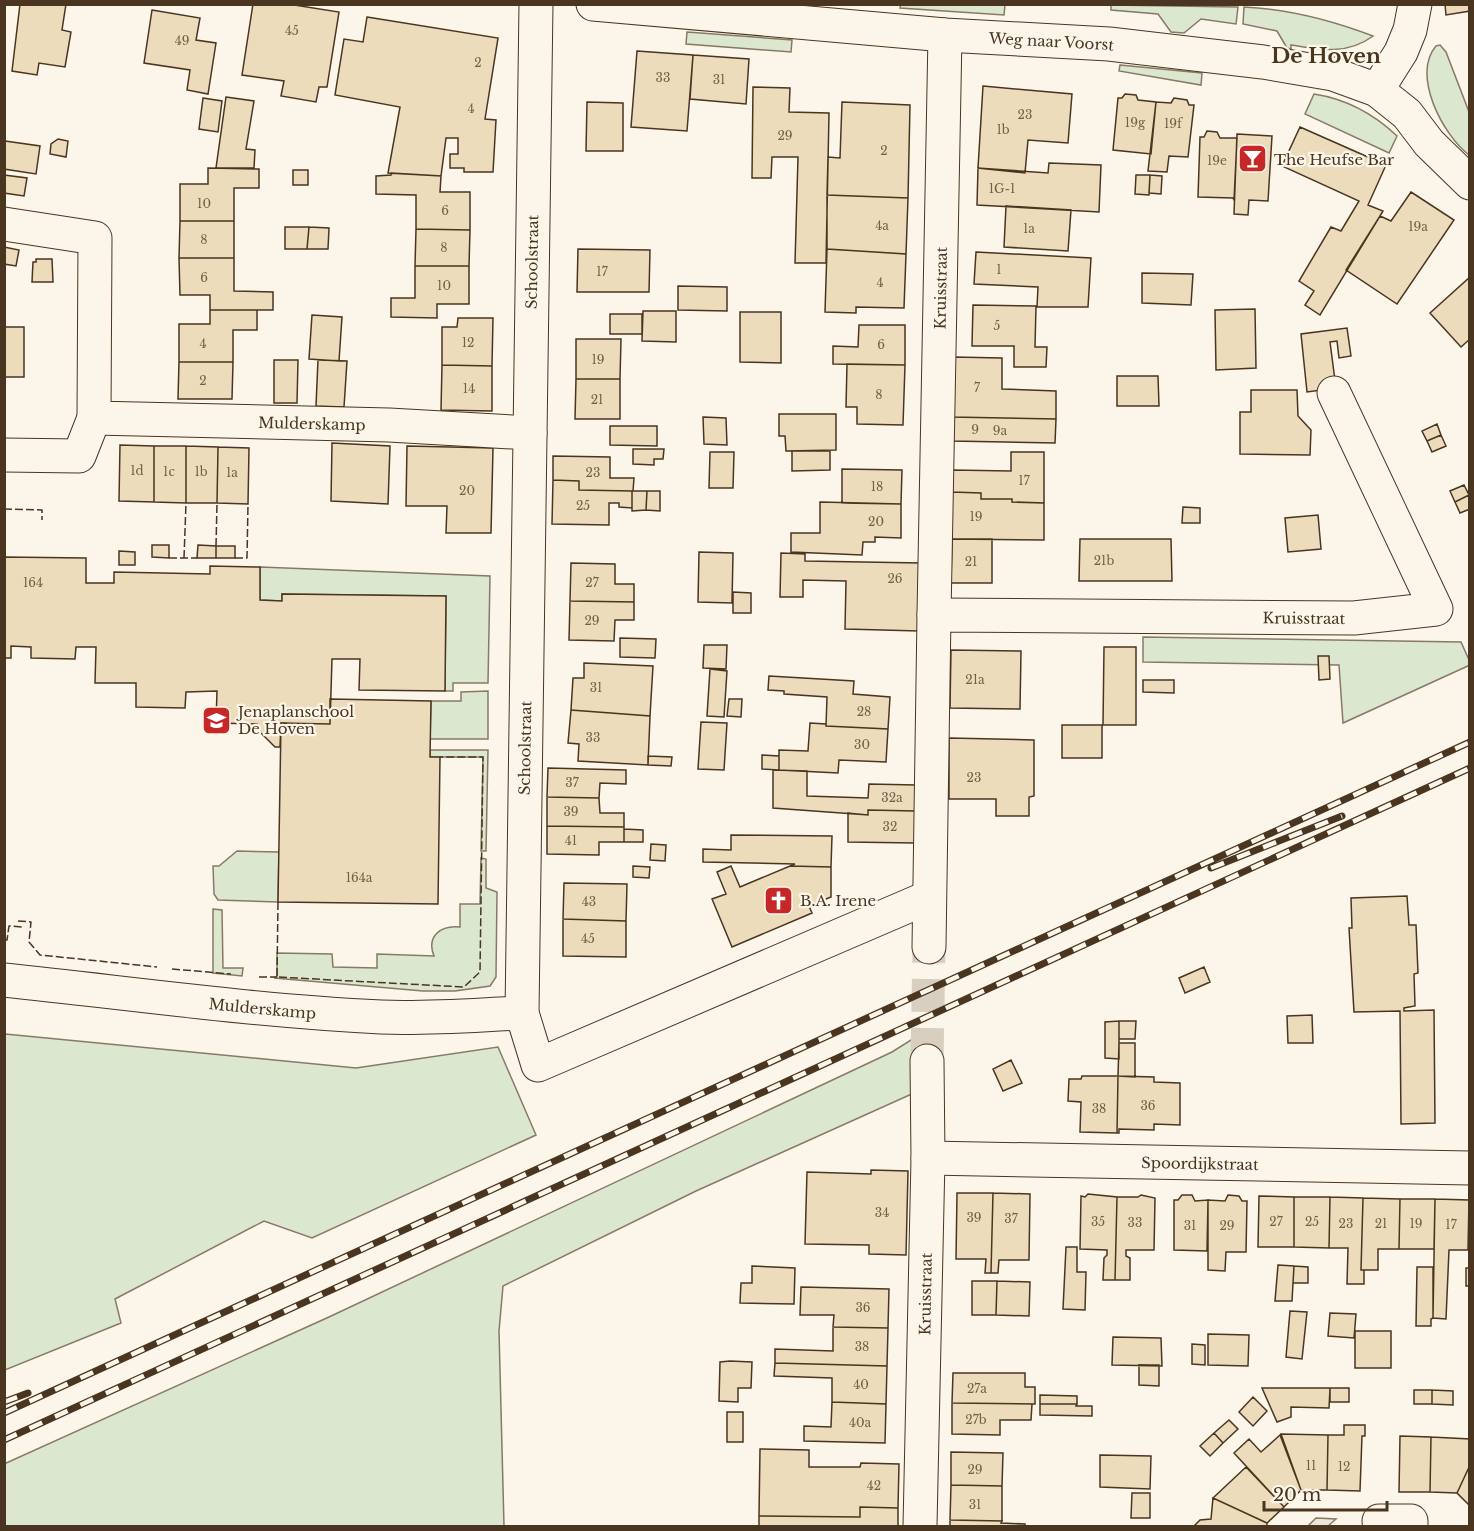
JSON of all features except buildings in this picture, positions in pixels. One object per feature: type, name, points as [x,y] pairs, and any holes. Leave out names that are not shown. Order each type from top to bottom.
[{"type":"street","name":"Schoolstraat","points":[[536,4],[522,1013],[538,1065],[929,897]]},
{"type":"street","name":"Weg naar Voorst","points":[[593,4],[945,34],[1109,44],[1263,62],[1333,74],[1377,90],[1407,114],[1429,143],[1470,183]]},
{"type":"street","points":[[1377,90],[1401,52],[1410,30],[1415,4]]},
{"type":"street","name":"Kruisstraat","points":[[929,947],[945,34]]},
{"type":"street","points":[[4,224],[95,238],[94,418],[79,456],[4,455]]},
{"type":"street","name":"Kruisstraat","points":[[934,615],[1354,618],[1436,609],[1334,393]]},
{"type":"street","name":"Mulderskamp","points":[[94,418],[389,425],[530,433]]},
{"type":"street","name":"Mulderskamp","points":[[4,980],[381,1017],[423,1018],[522,1013]]},
{"type":"street","name":"Kruisstraat","points":[[920,1527],[928,1158],[927,1061]]},
{"type":"street","name":"Spoordijkstraat","points":[[928,1158],[1470,1168]]},
{"type":"street","points":[[1377,1518],[1411,1521],[1411,1527]]},
{"type":"green space","points":[[901,4],[1005,5],[1004,15],[900,8]]},
{"type":"green space","points":[[1111,5],[1238,7],[1236,24],[1201,19],[1184,33],[1171,32],[1158,14],[1111,10]]},
{"type":"green space","points":[[1244,7],[1310,16],[1373,36],[1344,49],[1291,45],[1291,49],[1287,48],[1277,31],[1243,24]]},
{"type":"green space","points":[[687,32],[792,40],[791,52],[686,44]]},
{"type":"green space","points":[[1440,45],[1446,52],[1469,112],[1469,155],[1449,134],[1433,104],[1427,72],[1429,58],[1436,46]]},
{"type":"green space","points":[[1120,65],[1202,73],[1201,85],[1119,71]]},
{"type":"green space","points":[[1314,94],[1326,96],[1359,109],[1388,128],[1397,136],[1389,153],[1305,114]]},
{"type":"green space","points":[[260,567],[490,576],[488,683],[453,683],[453,691],[445,691],[446,596],[282,594],[282,601],[260,600]]},
{"type":"green space","points":[[1143,637],[1461,642],[1470,665],[1343,723],[1339,665],[1143,662]]},
{"type":"green space","points":[[488,691],[488,739],[430,739],[431,701],[461,701],[461,692]]},
{"type":"green space","points":[[430,750],[488,750],[486,851],[481,851],[483,757],[430,757]]},
{"type":"green space","points":[[237,851],[279,852],[278,902],[218,900],[214,894],[213,866],[219,866]]},
{"type":"green space","points":[[481,858],[486,859],[486,888],[497,892],[496,977],[490,986],[455,991],[423,991],[274,978],[277,977],[277,953],[332,954],[333,967],[377,968],[377,954],[434,956],[432,943],[437,933],[447,928],[460,927],[460,904],[480,904]]},
{"type":"green space","points":[[213,909],[222,910],[223,968],[243,968],[242,976],[213,973]]},
{"type":"green space","points":[[5,1034],[356,1068],[498,1047],[536,1135],[312,1238],[264,1221],[115,1299],[121,1323],[5,1370]]},
{"type":"green space","points":[[914,1038],[914,1093],[696,1191],[503,1286],[499,1331],[504,1526],[5,1526],[4,1464],[329,1317],[892,1052]]},
{"type":"shaded area","points":[[1316,1518],[1336,1519],[1328,1526],[1308,1526]]},
{"type":"tunnel","points":[[927,1061],[929,947]]},
{"type":"railway","points":[[4,1413],[1470,742]]},
{"type":"railway","points":[[4,1440],[1470,768]]},
{"type":"railway","points":[[1211,868],[1342,816]]},
{"type":"railway","points":[[4,1402],[28,1393]]},
{"type":"fence","points":[[184,558],[186,503]]},
{"type":"fence","points":[[216,546],[217,503]]},
{"type":"fence","points":[[235,558],[247,558],[248,504]]},
{"type":"fence","points":[[4,509],[42,510],[42,520]]},
{"type":"fence","points":[[169,558],[197,558]]},
{"type":"fence","points":[[278,902],[277,977],[464,987],[480,972],[483,757],[440,757]]},
{"type":"fence","points":[[18,921],[31,922],[29,942],[40,955],[157,967]]},
{"type":"fence","points":[[4,939],[7,940],[9,926],[23,927]]},
{"type":"fence","points":[[172,969],[231,974]]},
{"type":"fence","points":[[259,977],[277,977]]},
{"type":"place","name":"The Heufse Bar","points":[[1253,159]]},
{"type":"place","name":"Jenaplanschool De Hoven","points":[[217,720]]},
{"type":"place","name":"B.A. Irene","points":[[779,900]]},
{"type":"district","name":"De Hoven","points":[[1326,56]]}]
